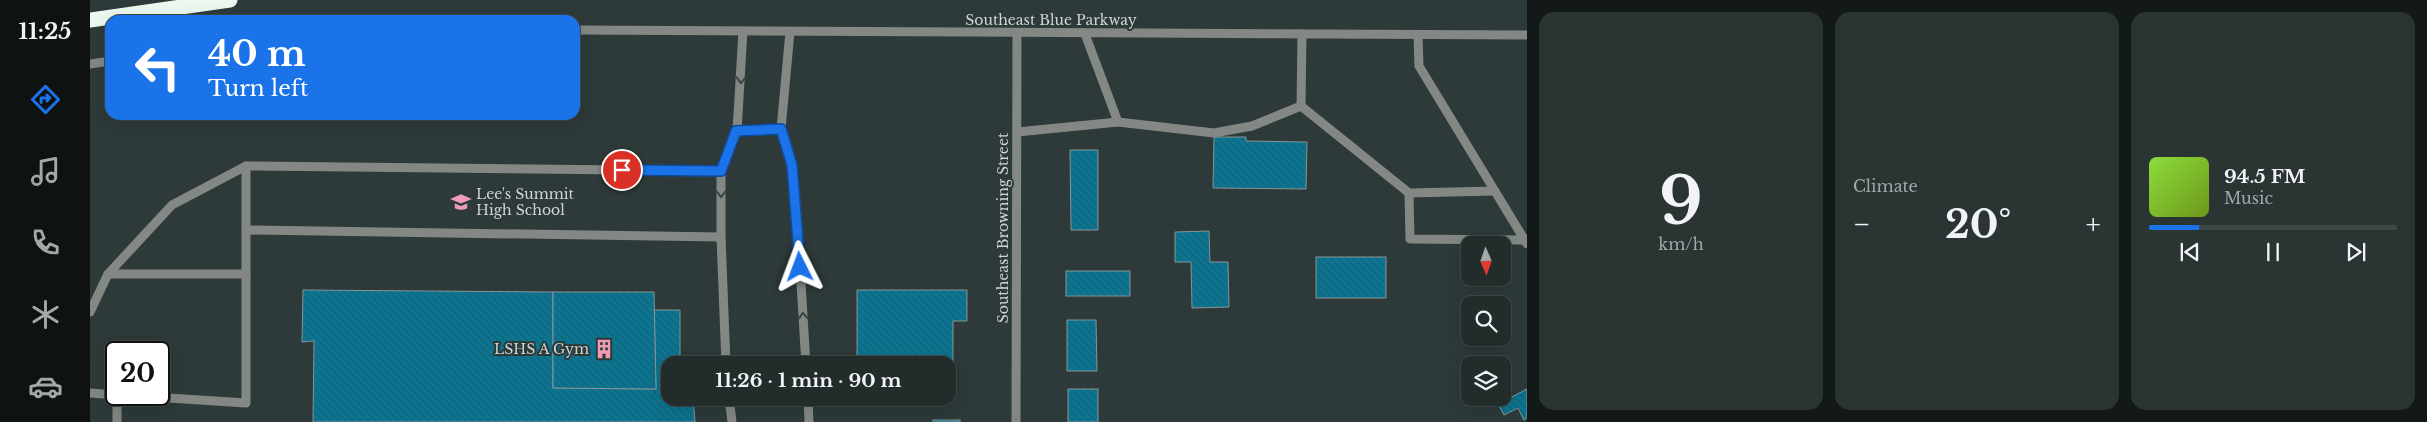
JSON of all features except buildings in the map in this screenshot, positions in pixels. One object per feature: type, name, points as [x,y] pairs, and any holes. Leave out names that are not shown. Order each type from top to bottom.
[{"type":"highway","points":[[125,15],[230,0]]},
{"type":"highway","points":[[90,20],[105,18]]},
{"type":"street","name":"Southeast Blue Parkway","points":[[580,30],[1527,35]]},
{"type":"street","points":[[726,356],[721,237],[721,171],[736,131],[743,31]]},
{"type":"street","points":[[790,32],[781,129],[792,165],[795,192],[805,356]]},
{"type":"street","name":"Southeast Browning Street","points":[[1016,422],[1017,33]]},
{"type":"street","points":[[1085,34],[1118,122]]},
{"type":"street","points":[[1301,106],[1302,34]]},
{"type":"street","points":[[1418,35],[1419,66],[1526,242]]},
{"type":"street","points":[[90,64],[105,62]]},
{"type":"street","points":[[1017,132],[1118,122],[1214,132],[1252,126],[1301,106]]},
{"type":"street","points":[[1301,106],[1410,193],[1495,191]]},
{"type":"street","points":[[736,131],[781,129]]},
{"type":"street","points":[[90,312],[108,274],[172,205],[246,166],[721,171]]},
{"type":"street","points":[[170,398],[246,403],[246,166]]},
{"type":"street","points":[[1410,193],[1410,239],[1526,242]]},
{"type":"street","points":[[246,230],[721,237]]},
{"type":"street","points":[[108,274],[246,274]]},
{"type":"street","points":[[90,393],[105,394]]},
{"type":"street","points":[[117,406],[117,422]]},
{"type":"street","points":[[729,406],[732,422]]},
{"type":"street","points":[[808,406],[809,422]]},
{"type":"place","name":"Lee's Summit High School","points":[[461,202]]},
{"type":"place","name":"LSHS A Gym","points":[[604,349]]},
{"type":"route","points":[[622,170],[721,171],[736,131],[781,129],[792,165],[800,267]]}]
